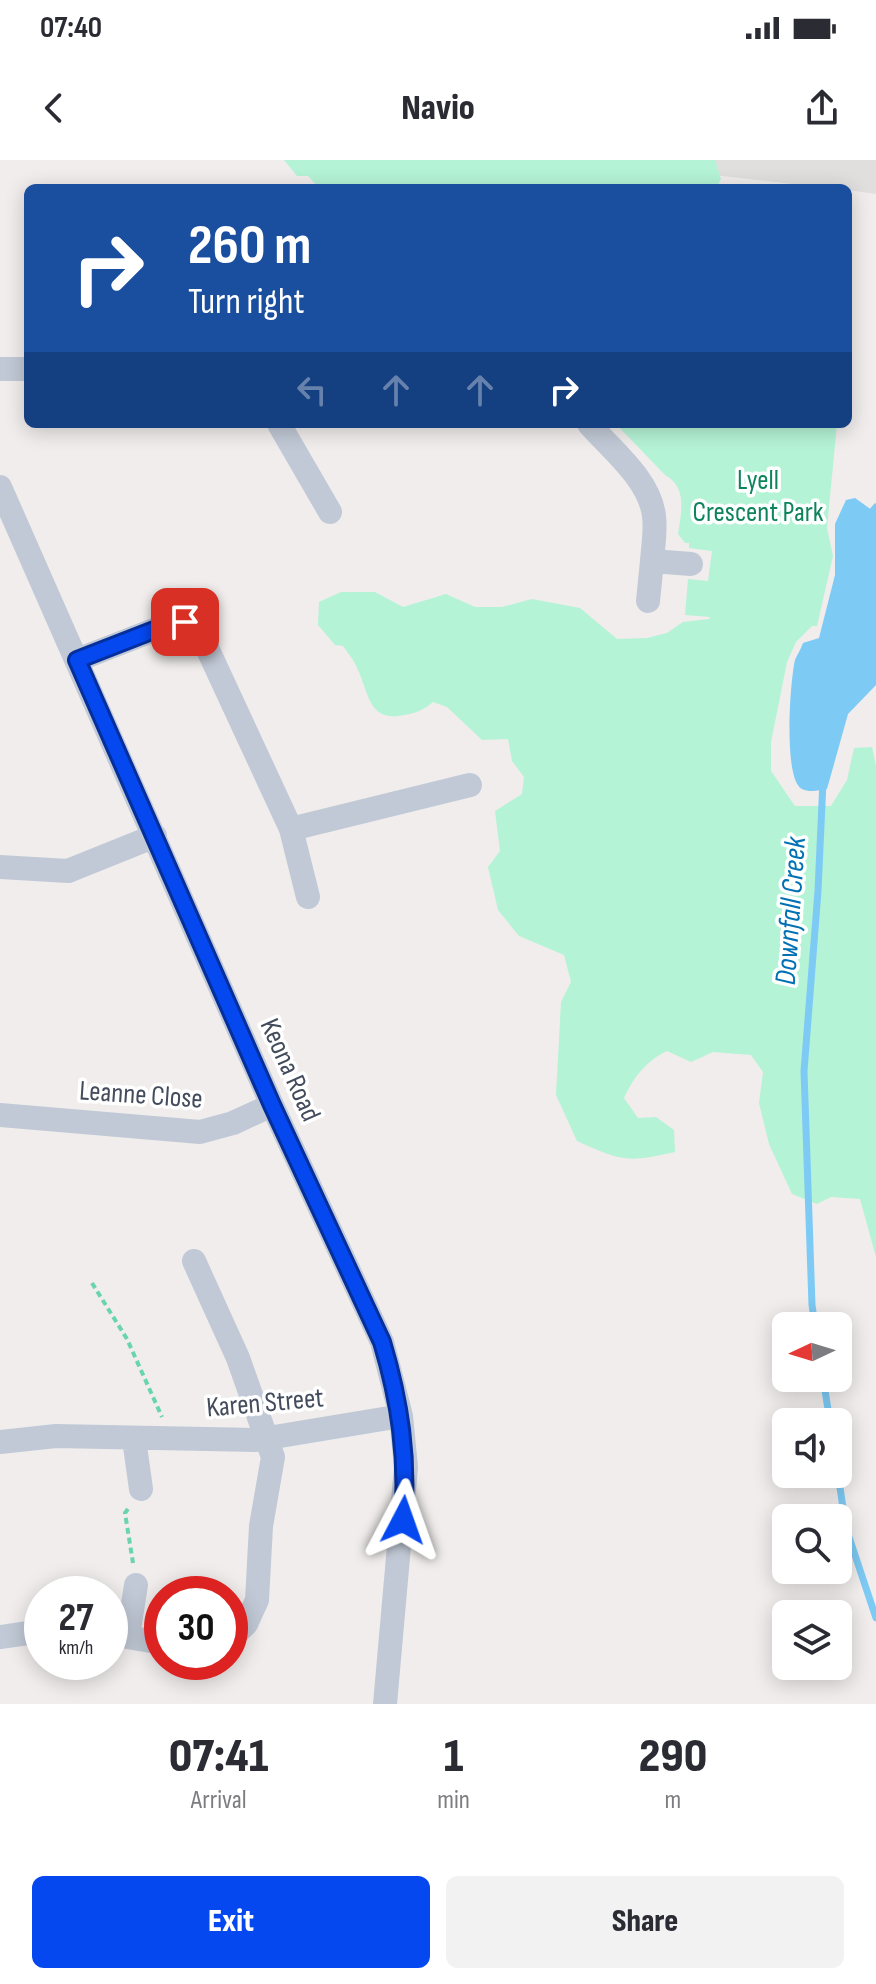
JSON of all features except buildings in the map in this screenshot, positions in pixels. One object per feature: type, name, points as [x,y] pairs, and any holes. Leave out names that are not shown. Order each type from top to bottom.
[{"type":"street","points":[[0,369],[24,369]]},
{"type":"street","points":[[281,428],[330,512]]},
{"type":"street","points":[[593,428],[634,474],[650,501],[654,514],[648,601]]},
{"type":"street","name":"Keona Road","points":[[0,487],[272,1105],[382,1342],[401,1416],[406,1467],[385,1704]]},
{"type":"street","points":[[652,561],[691,564]]},
{"type":"street","points":[[77,660],[172,623],[185,622],[195,628],[202,637],[291,829],[308,897]]},
{"type":"street","points":[[291,829],[470,785]]},
{"type":"street","points":[[0,867],[68,871],[155,836]]},
{"type":"street","name":"Leanne Close","points":[[0,1115],[200,1132],[233,1123],[272,1105]]},
{"type":"street","points":[[194,1261],[238,1358],[269,1438],[273,1465],[261,1526],[257,1600],[248,1620]]},
{"type":"street","name":"Karen Street","points":[[0,1442],[56,1436],[269,1438],[401,1416]]},
{"type":"street","points":[[134,1439],[141,1489]]},
{"type":"street","points":[[128,1609],[136,1585]]},
{"type":"street","points":[[0,1637],[24,1634]]},
{"type":"path","points":[[92,1283],[127,1339],[161,1412],[165,1439]]},
{"type":"path","points":[[136,1585],[125,1513],[141,1489]]},
{"type":"shaded area","points":[[705,160],[876,160],[876,194],[852,191],[852,184],[792,184],[704,174]]},
{"type":"green space","points":[[284,160],[715,160],[721,179],[718,184],[315,184],[308,176],[297,176]]},
{"type":"green space","name":"Lyell Crescent Park","points":[[620,428],[837,428],[827,528],[833,556],[817,626],[812,626],[796,642],[787,662],[771,742],[771,771],[795,806],[831,806],[847,780],[854,748],[872,747],[876,766],[876,1257],[860,1199],[831,1197],[817,1204],[792,1194],[769,1144],[759,1103],[763,1072],[751,1055],[713,1052],[691,1062],[667,1051],[646,1065],[636,1077],[624,1098],[638,1118],[656,1117],[674,1130],[675,1152],[645,1158],[624,1158],[577,1141],[556,1095],[561,1002],[571,982],[564,955],[519,936],[498,910],[488,867],[500,851],[495,811],[522,794],[524,777],[512,761],[508,739],[482,740],[447,707],[433,702],[413,713],[392,716],[376,710],[349,654],[343,646],[335,645],[318,625],[319,602],[341,592],[375,592],[403,607],[446,594],[475,607],[502,607],[532,599],[580,608],[617,639],[647,638],[667,633],[683,622],[709,619],[685,615],[688,579],[708,581],[712,551],[689,548],[689,543],[685,543],[678,534],[680,494],[677,486]]},
{"type":"water","points":[[855,498],[876,513],[876,685],[848,714],[827,789],[808,791],[796,782],[792,768],[790,708],[793,671],[803,643],[819,638],[835,575],[835,524],[846,500]]},
{"type":"waterway","name":"Downfall Creek","points":[[867,518],[876,507]]},
{"type":"waterway","name":"Downfall Creek","points":[[813,1312],[804,1071],[823,781]]},
{"type":"waterway","name":"Downfall Creek","points":[[825,1392],[828,1408]]},
{"type":"waterway","name":"Downfall Creek","points":[[840,1488],[846,1528],[876,1618]]},
{"type":"route","points":[[185,622],[172,623],[77,660],[272,1105],[382,1342],[394,1381],[404,1441],[403,1520]]}]
